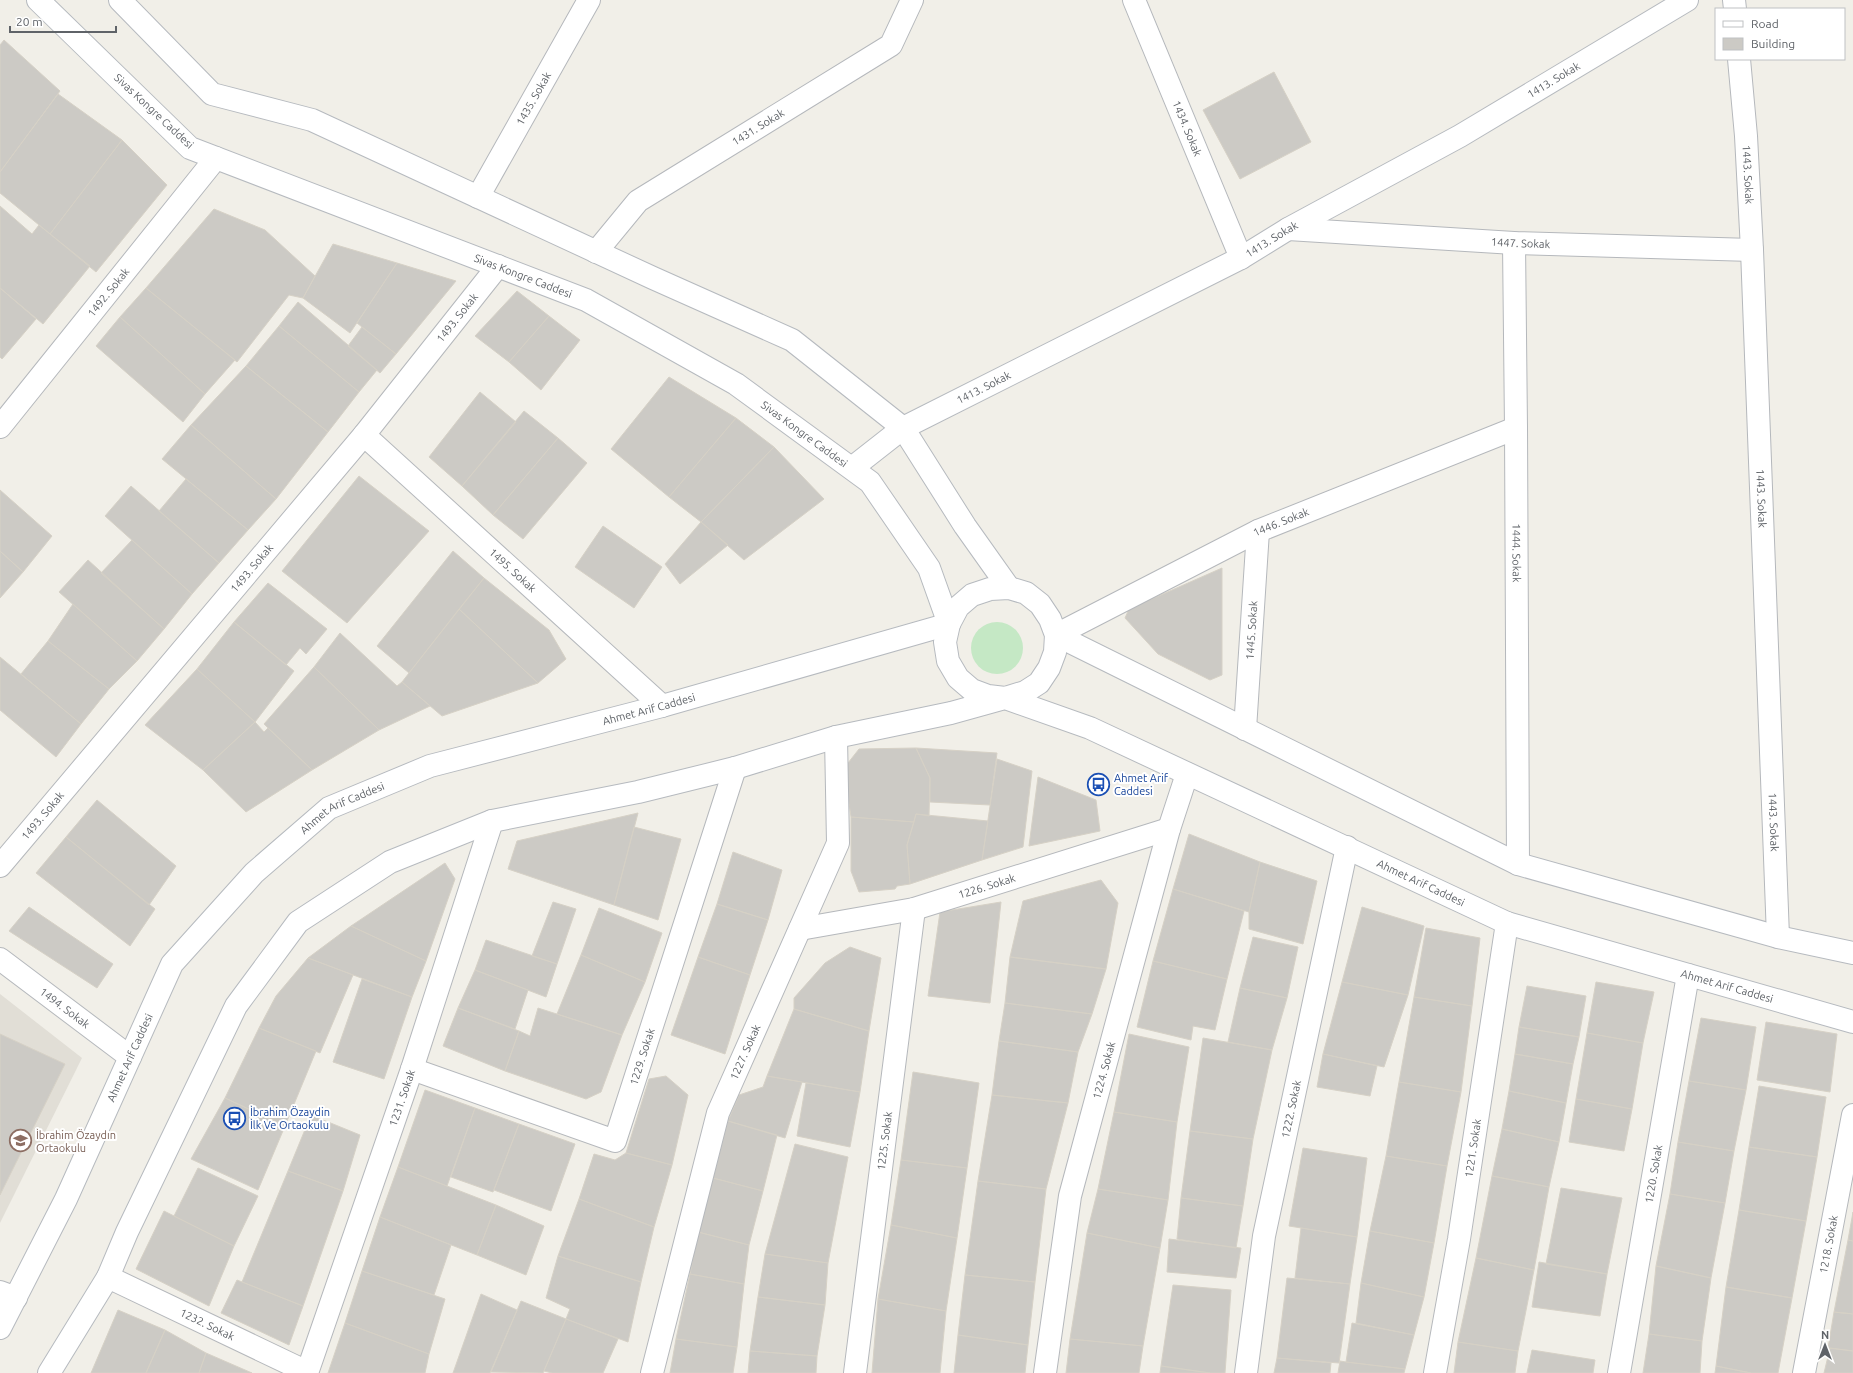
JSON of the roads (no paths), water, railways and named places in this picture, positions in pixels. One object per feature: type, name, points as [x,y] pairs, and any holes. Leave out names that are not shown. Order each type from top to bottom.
[{"type":"street","name":"Sivas Kongre Caddesi","points":[[38,0],[190,148],[586,300],[736,384],[870,482],[928,568],[949,624]]},
{"type":"street","points":[[120,0],[212,94],[312,120],[596,252],[792,340],[904,428],[965,526],[1009,588]]},
{"type":"street","name":"1435. Sokak","points":[[478,197],[589,0]]},
{"type":"street","name":"1431. Sokak","points":[[596,252],[638,201],[891,45],[912,0]]},
{"type":"street","name":"1434. Sokak","points":[[1134,0],[1240,258]]},
{"type":"street","name":"1413. Sokak","points":[[852,468],[904,428],[1240,258],[1288,228],[1460,136],[1687,0]]},
{"type":"street","name":"1443. Sokak","points":[[1739,60],[1746,136],[1752,250],[1778,937]]},
{"type":"street","name":"1492. Sokak","points":[[0,427],[216,158]]},
{"type":"street","name":"1447. Sokak","points":[[1288,228],[1514,243],[1752,250]]},
{"type":"street","name":"1444. Sokak","points":[[1514,243],[1518,864]]},
{"type":"street","name":"1493. Sokak","points":[[0,866],[364,435],[498,266]]},
{"type":"street","name":"1446. Sokak","points":[[1056,635],[1258,531],[1516,428]]},
{"type":"street","name":"1495. Sokak","points":[[364,435],[662,706]]},
{"type":"street","name":"1445. Sokak","points":[[1244,729],[1258,531]]},
{"type":"street","name":"Ahmet Arif Caddesi","points":[[49,1373],[108,1277],[126,1232],[236,1006],[298,922],[390,862],[492,821],[638,792],[735,768],[836,738],[951,713],[1005,698],[1025,692],[1039,682],[1049,668],[1055,652],[1056,635],[1050,619],[1040,604],[1026,593],[1009,588],[990,588],[972,595],[958,607],[949,624],[945,642],[948,661],[958,678],[972,690],[988,696],[1005,698],[1090,728],[1507,922],[1853,1022]]},
{"type":"street","name":"Ahmet Arif Caddesi","points":[[0,1328],[8,1295],[66,1199],[172,964],[254,873],[329,808],[430,766],[662,706],[949,624]]},
{"type":"street","points":[[1056,635],[1518,864],[1778,937],[1853,953]]},
{"type":"street","name":"1227. Sokak","points":[[652,1373],[718,1113],[838,843],[836,738]]},
{"type":"street","name":"1229. Sokak","points":[[412,1069],[615,1141],[735,768]]},
{"type":"street","name":"1224. Sokak","points":[[1045,1373],[1070,1196],[1169,828],[1187,774]]},
{"type":"street","name":"1231. Sokak","points":[[307,1372],[412,1069],[492,821]]},
{"type":"street","name":"1226. Sokak","points":[[800,929],[914,910],[1169,828]]},
{"type":"street","name":"1222. Sokak","points":[[1246,1373],[1264,1236],[1348,847]]},
{"type":"street","name":"1225. Sokak","points":[[855,1373],[914,910]]},
{"type":"street","name":"1221. Sokak","points":[[1435,1373],[1459,1239],[1507,922]]},
{"type":"street","name":"1494. Sokak","points":[[0,959],[130,1057]]},
{"type":"street","name":"1220. Sokak","points":[[1619,1373],[1688,975]]},
{"type":"street","name":"1218. Sokak","points":[[1804,1373],[1853,1115]]},
{"type":"street","name":"1232. Sokak","points":[[108,1277],[307,1372]]},
{"type":"place","name":"Ahmet Arif Caddesi","points":[[1099,784]]},
{"type":"place","name":"İbrahim Özaydin İlk Ve Ortaokulu","points":[[235,1118]]},
{"type":"place","name":"İbrahim Özaydın Ortaokulu","points":[[21,1141]]}]
